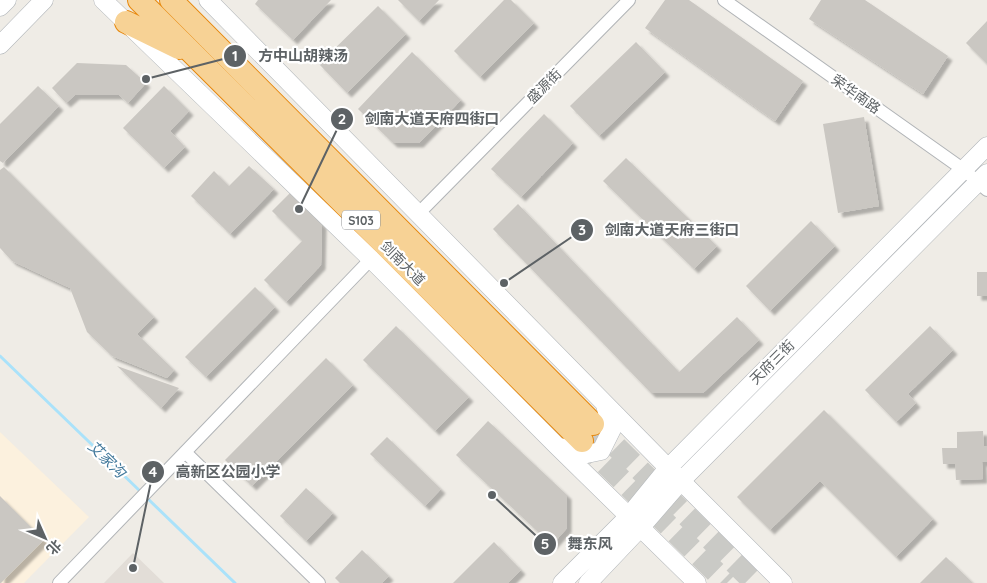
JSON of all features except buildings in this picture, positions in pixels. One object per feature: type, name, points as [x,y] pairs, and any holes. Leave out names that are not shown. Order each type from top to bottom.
[{"type":"highway","name":"剑南大道","points":[[140,0],[202,48],[587,432]]},
{"type":"highway","name":"剑南大道","points":[[170,0],[202,48]]},
{"type":"highway","points":[[126,22],[202,48],[194,0]]},
{"type":"main road","points":[[0,7],[6,0]]},
{"type":"main road","points":[[0,45],[44,0]]},
{"type":"main road","points":[[103,0],[371,259],[557,446],[697,583]]},
{"type":"main road","points":[[208,0],[668,468],[784,583]]},
{"type":"main road","name":"天府三街","points":[[588,583],[634,522],[668,468],[987,146]]},
{"type":"main road","name":"天府三街","points":[[562,583],[681,481],[984,181]]},
{"type":"main road","points":[[557,446],[582,455],[601,451],[612,429],[604,403]]},
{"type":"street","name":"盛源街","points":[[418,214],[629,0]]},
{"type":"street","name":"荣华南路","points":[[724,0],[964,170],[984,181]]},
{"type":"street","points":[[59,583],[371,259]]},
{"type":"street","points":[[185,452],[319,583]]},
{"type":"shaded area","points":[[0,432],[89,517],[24,583],[0,583]]},
{"type":"shaded area","points":[[133,553],[164,583],[104,583]]},
{"type":"waterway","name":"艾家沟","points":[[0,356],[141,492]]},
{"type":"waterway","name":"艾家沟","points":[[146,497],[235,583]]},
{"type":"tunnel","points":[[593,424],[755,583]]},
{"type":"tunnel","points":[[582,441],[727,583]]},
{"type":"place","name":"方中山胡辣汤","points":[[146,79]]},
{"type":"place","name":"剑南大道天府四街口","points":[[299,209]]},
{"type":"place","name":"剑南大道天府三街口","points":[[504,283]]},
{"type":"place","name":"舞东风","points":[[492,495]]},
{"type":"place","name":"高新区公园小学","points":[[133,568]]}]
